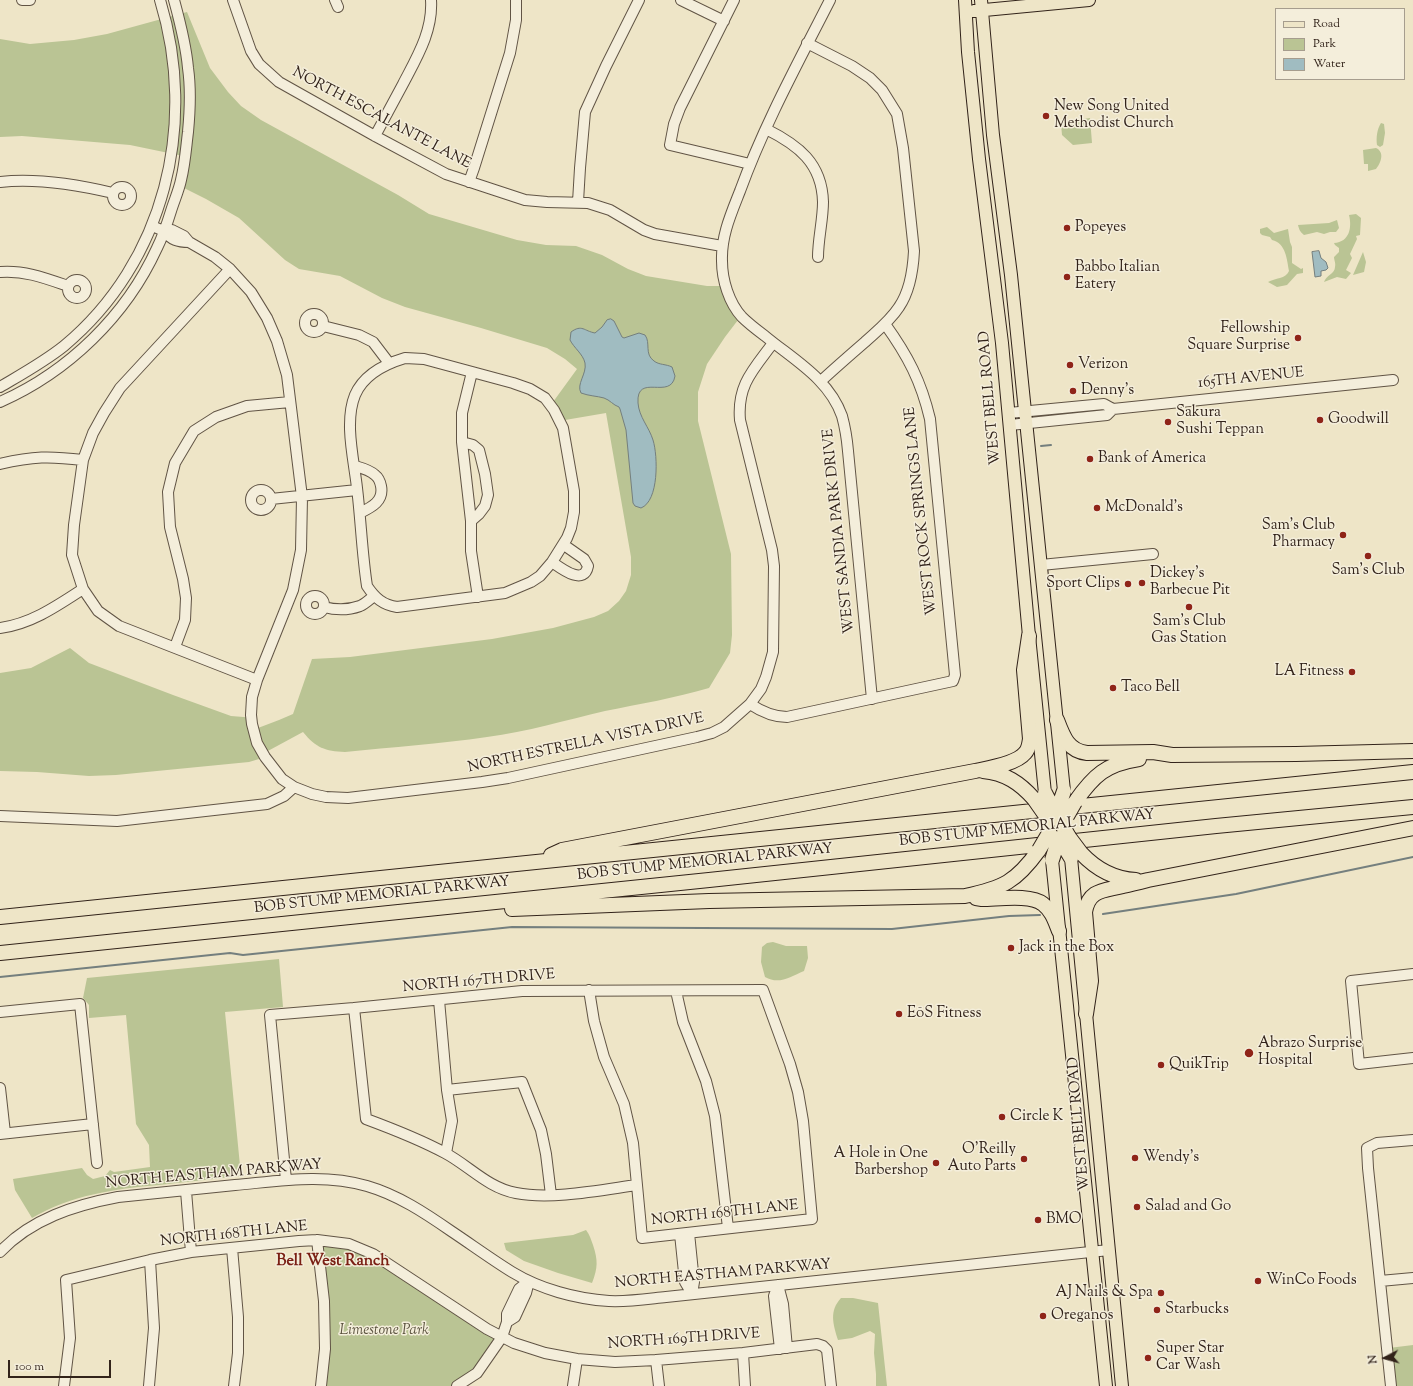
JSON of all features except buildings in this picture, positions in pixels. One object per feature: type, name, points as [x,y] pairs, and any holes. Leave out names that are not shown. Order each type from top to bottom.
[{"type":"highway","points":[[523,864],[562,850],[975,771],[1012,762],[1025,753],[1029,747],[1030,738],[1024,670],[1029,636]]},
{"type":"highway","points":[[1057,720],[1064,739],[1073,749],[1082,752],[1153,752],[1172,755]]},
{"type":"highway","points":[[965,896],[1006,884],[1016,878],[1030,863],[1084,789],[1099,774],[1122,762],[1172,755],[1413,751]]},
{"type":"highway","points":[[975,771],[994,772],[1019,784],[1031,795],[1058,826],[1078,858],[1104,873],[1122,878],[1148,880]]},
{"type":"highway","name":"BOB STUMP MEMORIAL PARKWAY","points":[[0,917],[188,896],[523,864],[1413,772]]},
{"type":"highway","points":[[1052,860],[1064,791]]},
{"type":"highway","points":[[1045,793],[1058,826]]},
{"type":"highway","name":"BOB STUMP MEMORIAL PARKWAY","points":[[0,953],[1216,826],[1413,807]]},
{"type":"highway","points":[[1086,1014],[1091,982],[1085,912],[1086,905],[1093,895],[1102,890],[1148,880],[1413,828]]},
{"type":"highway","points":[[326,919],[375,921],[508,909],[709,900],[965,896],[982,899],[1034,899],[1042,903],[1050,912],[1059,931]]},
{"type":"main road","points":[[965,4],[1088,0]]},
{"type":"main road","name":"WEST BELL ROAD","points":[[981,3],[993,135],[1000,200],[1010,269],[1064,791]]},
{"type":"main road","name":"WEST BELL ROAD","points":[[965,4],[968,52],[1009,419],[1045,793]]},
{"type":"main road","points":[[984,202],[1000,200]]},
{"type":"main road","name":"WEST BELL ROAD","points":[[1078,858],[1086,1014],[1122,1386]]},
{"type":"main road","name":"WEST BELL ROAD","points":[[1052,860],[1106,1386]]},
{"type":"main road","points":[[1071,1041],[1080,1062],[1085,1111],[1096,1123]]},
{"type":"main road","points":[[1080,1124],[1084,1126],[1089,1133],[1092,1165],[1102,1186]]},
{"type":"street","points":[[22,0],[30,0]]},
{"type":"street","points":[[0,386],[51,356],[81,331],[109,300],[124,279],[152,226],[168,170],[176,117],[175,69],[169,35],[160,0]]},
{"type":"street","points":[[0,382],[3,400],[59,368],[111,320],[136,287],[157,249],[181,181],[186,155],[189,114],[188,68],[183,32],[174,0]]},
{"type":"street","name":"NORTH ESCALANTE LANE","points":[[233,0],[251,51],[259,64],[285,86],[446,174],[525,200],[588,203],[610,210],[644,230],[655,234],[722,246]]},
{"type":"street","points":[[375,136],[425,40],[432,10],[431,0]]},
{"type":"street","points":[[469,182],[510,53],[516,20],[516,0]]},
{"type":"street","points":[[578,202],[585,112],[606,66],[640,0]]},
{"type":"street","points":[[681,0],[724,21]]},
{"type":"street","points":[[734,0],[680,108],[674,124],[670,145],[750,164]]},
{"type":"street","name":"WEST SANDIA PARK DRIVE","points":[[830,0],[788,82],[750,164],[725,231],[722,246],[722,262],[724,279],[736,309],[748,323],[808,369],[820,381],[834,399],[842,416],[846,433],[872,699]]},
{"type":"street","points":[[808,43],[852,66],[870,78],[882,90],[897,114],[903,148],[914,251],[913,268],[904,298],[899,308],[885,324],[820,381]]},
{"type":"street","points":[[766,129],[792,143],[816,171],[823,202],[818,257]]},
{"type":"street","points":[[0,182],[28,182],[80,186],[113,193]]},
{"type":"street","name":"NORTH ESTRELLA VISTA DRIVE","points":[[152,226],[164,231],[172,230],[184,236],[189,242],[215,256],[252,292],[270,324],[277,341],[287,376],[302,497],[301,550],[293,590],[257,680],[252,697],[251,715],[257,743],[282,779],[294,787],[312,794],[326,797],[348,798],[508,778],[712,733],[724,727],[750,704],[761,689],[773,652],[774,566],[770,536],[742,427],[739,408],[741,396],[747,380],[773,343]]},
{"type":"street","points":[[230,270],[120,388],[104,412],[93,433],[84,460],[74,526],[72,555],[83,589],[98,611],[119,626],[176,647],[257,680]]},
{"type":"street","points":[[0,272],[17,271],[39,276],[68,286]]},
{"type":"street","name":"WEST ROCK SPRINGS LANE","points":[[872,699],[954,681],[955,675],[930,419],[918,378],[903,350],[885,324]]},
{"type":"street","points":[[323,326],[359,335],[373,342],[389,363]]},
{"type":"street","points":[[405,358],[424,359],[513,383],[530,389],[545,398],[559,419],[563,428],[574,496],[574,512],[571,528],[565,542],[552,562],[540,576],[521,587],[505,592],[478,597],[397,607],[390,606],[374,596],[368,586],[350,427],[350,411],[355,394],[362,383],[371,374],[389,363],[405,358]]},
{"type":"street","points":[[472,372],[462,413],[462,442],[471,521],[471,551],[478,597]]},
{"type":"street","name":"165TH AVENUE","points":[[1009,419],[1107,416],[1113,409],[1393,380]]},
{"type":"street","points":[[176,647],[184,620],[186,598],[183,579],[170,527],[168,492],[175,463],[194,431],[216,417],[247,406],[290,402]]},
{"type":"street","points":[[462,442],[473,445],[479,450],[488,495],[485,506],[471,521]]},
{"type":"street","points":[[0,464],[35,457],[56,457],[84,460]]},
{"type":"street","points":[[355,466],[375,474],[379,479],[382,492],[380,500],[371,508],[360,513]]},
{"type":"street","points":[[271,499],[302,497],[357,490]]},
{"type":"street","points":[[552,562],[569,573],[578,576],[584,575],[587,571],[588,566],[584,559],[565,542]]},
{"type":"street","points":[[1041,566],[1153,554]]},
{"type":"street","points":[[0,628],[12,627],[44,614],[83,589]]},
{"type":"street","points":[[324,607],[332,609],[345,609],[360,606],[374,596]]},
{"type":"street","points":[[750,704],[765,713],[780,717],[788,717],[872,699]]},
{"type":"street","points":[[0,816],[48,817],[101,821],[133,820],[267,804],[284,796],[294,787]]},
{"type":"street","points":[[1413,974],[1351,981],[1359,1064],[1413,1058]]},
{"type":"street","points":[[354,1008],[366,1119],[410,1135],[446,1153],[492,1185],[515,1193],[551,1196],[637,1185],[633,1143],[624,1104],[604,1057],[594,1021],[589,990]]},
{"type":"street","name":"NORTH 167TH DRIVE","points":[[286,1180],[270,1015],[522,991],[763,990],[790,1064],[798,1092],[812,1219]]},
{"type":"street","points":[[676,991],[683,1022],[706,1081],[715,1116],[728,1228]]},
{"type":"street","points":[[439,1000],[447,1090],[452,1120],[446,1153]]},
{"type":"street","points":[[0,1012],[80,1004],[98,1163]]},
{"type":"street","points":[[447,1090],[522,1082],[541,1130],[546,1154],[551,1196]]},
{"type":"street","points":[[0,1088],[2,1134],[93,1124]]},
{"type":"street","points":[[1391,1386],[1367,1148],[1377,1143],[1413,1140]]},
{"type":"street","name":"NORTH EASTHAM PARKWAY","points":[[1,1248],[36,1224],[55,1214],[118,1197],[319,1178],[341,1180],[365,1185],[385,1192],[426,1214],[512,1272],[549,1289],[568,1294],[605,1300],[625,1301],[1108,1250]]},
{"type":"street","name":"NORTH 168TH LANE","points":[[637,1185],[642,1238],[812,1219]]},
{"type":"street","points":[[186,1190],[191,1252]]},
{"type":"street","points":[[685,1234],[685,1282],[692,1294]]},
{"type":"street","points":[[317,1240],[324,1301],[325,1349],[321,1386]]},
{"type":"street","name":"NORTH 168TH LANE","points":[[64,1386],[70,1338],[66,1280],[191,1252],[317,1240],[349,1244],[373,1254],[451,1306],[502,1337]]},
{"type":"street","points":[[232,1248],[238,1317],[238,1353],[234,1386]]},
{"type":"street","points":[[149,1386],[154,1328],[150,1260]]},
{"type":"street","points":[[1380,1281],[1413,1278]]},
{"type":"street","points":[[457,1386],[477,1373],[502,1337],[507,1322],[515,1317],[526,1293],[529,1280]]},
{"type":"street","points":[[778,1285],[774,1296],[784,1348]]},
{"type":"street","name":"NORTH 169TH DRIVE","points":[[502,1337],[514,1343],[545,1353],[577,1359],[615,1362],[743,1353],[817,1344],[823,1346],[826,1350],[831,1386]]},
{"type":"street","points":[[743,1353],[745,1386]]},
{"type":"street","points":[[573,1386],[577,1359]]},
{"type":"street","points":[[656,1360],[659,1386]]},
{"type":"green space","points":[[187,12],[210,68],[228,92],[241,106],[261,120],[398,195],[429,214],[517,240],[546,245],[576,246],[602,255],[628,269],[646,276],[707,286],[720,286],[738,320],[707,364],[698,392],[698,421],[731,554],[732,635],[730,653],[709,688],[670,698],[605,711],[546,726],[452,742],[345,752],[321,748],[312,742],[303,732],[266,752],[259,759],[249,762],[116,775],[89,776],[0,771],[0,673],[31,668],[70,648],[89,663],[173,695],[231,716],[256,718],[258,728],[293,714],[312,659],[350,657],[492,639],[553,628],[594,617],[608,611],[619,601],[626,591],[631,575],[631,557],[606,413],[565,420],[553,402],[577,369],[565,359],[547,348],[405,307],[382,298],[340,276],[299,269],[285,260],[239,218],[182,187],[188,157],[130,145],[22,136],[0,137],[0,39],[30,44],[74,40],[107,34]]},
{"type":"green space","points":[[1090,118],[1092,143],[1073,145],[1062,135],[1061,124],[1063,122]]},
{"type":"green space","points":[[1381,123],[1384,124],[1385,133],[1383,145],[1380,147],[1377,145],[1377,139]]},
{"type":"green space","points":[[1376,148],[1380,152],[1381,161],[1376,169],[1368,171],[1368,164],[1364,164],[1363,150]]},
{"type":"green space","points":[[1356,214],[1361,218],[1360,235],[1356,236],[1357,239],[1350,254],[1352,258],[1346,270],[1351,273],[1346,279],[1337,277],[1324,282],[1335,269],[1334,257],[1339,252],[1339,248],[1334,243],[1344,240],[1347,237],[1350,229],[1349,215]]},
{"type":"green space","points":[[1337,220],[1339,228],[1336,232],[1324,234],[1317,232],[1304,235],[1298,225],[1329,223]]},
{"type":"green space","points":[[1267,227],[1274,233],[1288,229],[1292,247],[1292,263],[1301,269],[1303,268],[1303,273],[1297,274],[1287,285],[1277,287],[1268,282],[1285,276],[1289,271],[1283,248],[1270,237],[1260,233],[1260,229]]},
{"type":"green space","points":[[1363,252],[1366,262],[1364,272],[1353,275]]},
{"type":"green space","points":[[773,942],[786,946],[807,946],[808,958],[804,971],[789,978],[780,980],[765,977],[761,962],[762,947],[767,943]]},
{"type":"green space","points":[[279,959],[283,1007],[225,1012],[241,1176],[93,1194],[62,1204],[32,1218],[15,1190],[13,1179],[82,1168],[87,1175],[93,1179],[105,1176],[110,1170],[114,1172],[150,1167],[149,1145],[136,1124],[126,1015],[89,1018],[89,1005],[83,998],[87,978]]},
{"type":"green space","points":[[586,1230],[596,1255],[596,1268],[592,1283],[524,1261],[506,1250],[504,1243],[573,1235]]},
{"type":"green space","name":"Limestone Park","points":[[322,1245],[348,1248],[371,1258],[496,1338],[474,1370],[452,1386],[325,1386]]},
{"type":"green space","points":[[841,1298],[853,1298],[878,1303],[887,1386],[876,1386],[874,1353],[875,1334],[870,1331],[852,1338],[838,1340],[833,1313]]},
{"type":"green space","points":[[1413,1345],[1413,1386],[1393,1386],[1389,1348]]},
{"type":"water","points":[[1319,251],[1321,258],[1326,262],[1328,268],[1321,271],[1321,276],[1315,277],[1312,252]]},
{"type":"water","points":[[611,319],[614,321],[622,337],[624,338],[639,333],[645,335],[648,341],[648,352],[651,358],[658,363],[672,367],[675,376],[672,383],[667,386],[648,387],[642,389],[639,394],[639,408],[653,440],[656,456],[656,477],[654,488],[647,504],[641,508],[635,506],[633,503],[626,430],[620,409],[604,398],[581,393],[580,386],[585,371],[585,363],[570,340],[571,332],[578,328],[595,333],[607,320]]},
{"type":"waterway","points":[[1041,446],[1051,445]]},
{"type":"waterway","points":[[1103,914],[1236,894],[1413,857]]},
{"type":"waterway","points":[[0,977],[230,953],[243,955],[512,927],[892,929],[1009,916],[1040,915]]},
{"type":"place","name":"New Song United Methodist Church","points":[[1046,116]]},
{"type":"place","name":"Popeyes","points":[[1067,228]]},
{"type":"place","name":"Babbo Italian Eatery","points":[[1067,277]]},
{"type":"place","name":"Fellowship Square Surprise","points":[[1298,338]]},
{"type":"place","name":"Verizon","points":[[1070,365]]},
{"type":"place","name":"Denny's","points":[[1073,391]]},
{"type":"place","name":"Goodwill","points":[[1320,420]]},
{"type":"place","name":"Sakura Sushi Teppan","points":[[1168,422]]},
{"type":"place","name":"Bank of America","points":[[1090,459]]},
{"type":"place","name":"McDonald's","points":[[1097,508]]},
{"type":"place","name":"Sam's Club Pharmacy","points":[[1343,535]]},
{"type":"place","name":"Sam's Club","points":[[1368,556]]},
{"type":"place","name":"Dickey's Barbecue Pit","points":[[1142,583]]},
{"type":"place","name":"Sport Clips","points":[[1128,584]]},
{"type":"place","name":"Sam's Club Gas Station","points":[[1189,607]]},
{"type":"place","name":"LA Fitness","points":[[1352,672]]},
{"type":"place","name":"Taco Bell","points":[[1113,688]]},
{"type":"place","name":"Jack in the Box","points":[[1011,948]]},
{"type":"place","name":"EōS Fitness","points":[[899,1014]]},
{"type":"place","name":"Abrazo Surprise Hospital","points":[[1249,1053]]},
{"type":"place","name":"QuikTrip","points":[[1161,1065]]},
{"type":"place","name":"Circle K","points":[[1002,1117]]},
{"type":"place","name":"Wendy's","points":[[1135,1158]]},
{"type":"place","name":"O'Reilly Auto Parts","points":[[1024,1159]]},
{"type":"place","name":"A Hole in One Barbershop","points":[[936,1163]]},
{"type":"place","name":"Salad and Go","points":[[1137,1207]]},
{"type":"place","name":"BMO","points":[[1038,1220]]},
{"type":"place","name":"WinCo Foods","points":[[1258,1281]]},
{"type":"place","name":"AJ Nails & Spa","points":[[1161,1293]]},
{"type":"place","name":"Starbucks","points":[[1157,1310]]},
{"type":"place","name":"Oreganos","points":[[1043,1316]]},
{"type":"place","name":"Super Star Car Wash","points":[[1148,1358]]},
{"type":"district","name":"Bell West Ranch","points":[[333,1262]]}]
